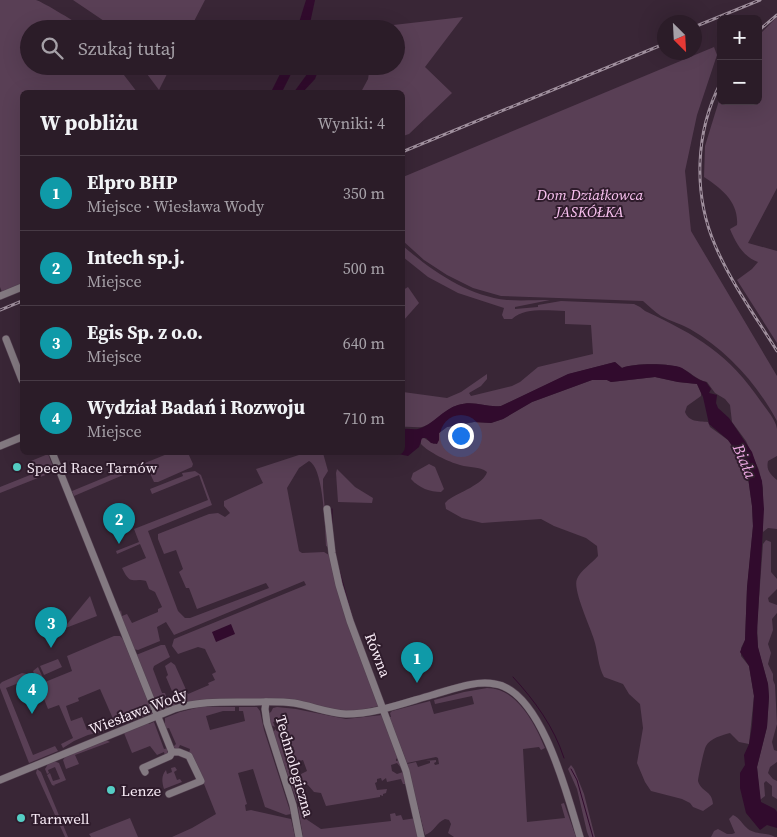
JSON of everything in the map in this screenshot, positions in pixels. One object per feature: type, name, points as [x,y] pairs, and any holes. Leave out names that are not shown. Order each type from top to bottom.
[{"type":"street","points":[[0,296],[20,288]]},
{"type":"street","points":[[6,339],[20,375]]},
{"type":"street","points":[[0,446],[20,438]]},
{"type":"street","points":[[53,455],[172,752]]},
{"type":"street","name":"Równa","points":[[327,509],[332,553],[339,585],[350,621],[406,771],[421,837]]},
{"type":"street","name":"Wiesława Wody","points":[[0,780],[174,709],[193,704],[207,702],[266,702],[296,704],[338,713],[363,713],[472,685],[494,684],[508,688],[526,705],[548,743],[564,785],[580,837]]},
{"type":"street","name":"Technologiczna","points":[[266,702],[266,723],[293,805],[299,837]]},
{"type":"street","points":[[145,772],[143,768],[170,756],[172,752]]},
{"type":"street","points":[[170,794],[201,781],[189,756],[179,752],[172,752]]},
{"type":"green space","points":[[0,0],[36,0],[72,20],[20,20],[20,75],[124,75],[135,90],[20,90],[20,285],[2,292],[0,287]]},
{"type":"green space","points":[[73,0],[205,0],[195,20],[103,20]]},
{"type":"green space","points":[[463,17],[425,67],[452,93],[409,134],[405,135],[405,90],[362,90],[369,75],[405,75],[405,24]]},
{"type":"green space","points":[[777,17],[777,188],[748,243],[777,251],[777,343],[737,280],[758,262],[745,253],[732,235],[730,229],[737,225],[735,209],[728,196],[704,177],[705,146],[718,105],[762,105],[762,32]]},
{"type":"green space","name":"Dom Działkowca JASKÓŁKA","points":[[714,47],[717,55],[697,115],[685,171],[691,231],[777,376],[777,421],[760,394],[729,358],[704,337],[687,327],[661,316],[643,301],[501,296],[473,288],[447,275],[424,260],[405,243],[405,176],[683,60],[702,60],[702,52]]},
{"type":"green space","points":[[148,75],[166,75],[159,90]]},
{"type":"green space","points":[[405,248],[438,273],[478,293],[507,300],[550,300],[515,307],[515,309],[538,307],[538,305],[561,301],[634,304],[681,329],[711,348],[737,371],[775,422],[777,429],[777,456],[768,461],[768,467],[769,472],[777,480],[777,529],[768,528],[763,532],[763,488],[759,470],[746,441],[732,422],[730,405],[725,399],[715,393],[707,382],[678,367],[650,364],[622,368],[615,362],[569,374],[501,406],[458,405],[422,427],[405,427],[405,392],[447,398],[461,392],[487,374],[487,379],[481,386],[469,393],[471,396],[512,386],[538,367],[593,354],[591,325],[565,324],[565,311],[530,311],[517,315],[512,319],[504,319],[502,315],[504,308],[458,293],[428,277],[405,259]]},
{"type":"green space","points":[[408,287],[419,303],[405,319],[405,289]]},
{"type":"green space","points":[[655,377],[697,384],[701,396],[687,406],[685,412],[691,419],[708,422],[710,427],[728,440],[737,452],[746,468],[752,506],[753,526],[747,589],[745,640],[741,648],[741,656],[749,666],[754,696],[749,744],[739,742],[730,733],[717,737],[708,743],[704,752],[698,781],[699,785],[711,796],[713,804],[703,811],[682,799],[651,791],[637,763],[643,728],[640,704],[629,694],[623,684],[604,677],[593,637],[577,592],[577,579],[583,570],[598,556],[597,546],[586,538],[541,519],[482,523],[462,518],[446,509],[445,503],[448,500],[476,484],[487,472],[450,462],[421,444],[421,439],[424,438],[434,444],[439,440],[439,433],[447,427],[474,422],[491,423],[503,419],[532,402],[592,380],[607,380],[611,382]]},
{"type":"green space","points":[[48,455],[54,469],[53,472],[0,493],[0,487],[35,473],[31,461]]},
{"type":"green space","points":[[165,455],[189,455],[193,464],[192,467],[154,482],[145,463]]},
{"type":"green space","points":[[299,455],[324,455],[328,471],[323,479],[323,487],[328,547],[326,546],[321,486],[314,466],[309,461],[299,468],[287,488],[299,551],[302,553],[324,552],[329,555],[379,706],[343,711],[285,699],[211,699],[183,703],[159,711],[136,655],[165,645],[170,657],[154,666],[153,669],[162,693],[165,693],[167,699],[174,696],[166,677],[168,675],[165,666],[171,662],[175,665],[188,694],[209,685],[208,683],[215,680],[212,674],[216,672],[205,649],[198,647],[178,654],[172,646],[174,639],[306,585],[304,581],[174,635],[166,622],[157,627],[160,641],[138,650],[133,649],[119,614],[121,610],[122,616],[127,614],[132,623],[158,612],[158,609],[162,607],[155,592],[149,589],[146,581],[130,579],[122,568],[146,558],[140,544],[117,554],[116,551],[139,542],[134,529],[208,500],[199,475],[152,494],[150,489],[183,476],[182,473],[195,471],[201,475],[212,505],[148,531],[178,611],[185,618],[190,618],[269,588],[266,583],[197,609],[189,588],[186,588],[179,572],[183,569],[176,550],[164,554],[158,539],[158,534],[209,514],[218,513],[225,517],[230,513],[224,506],[224,501],[263,483],[256,469]]},
{"type":"green space","points":[[140,463],[142,467],[74,496],[72,491]]},
{"type":"green space","points":[[429,464],[435,467],[444,489],[441,492],[425,489],[411,479],[413,473]]},
{"type":"green space","points":[[337,469],[355,487],[373,498],[372,503],[338,502]]},
{"type":"green space","points":[[766,540],[771,542],[771,572],[777,579],[777,589],[768,598],[769,602],[777,605],[777,613],[772,619],[773,630],[768,644],[771,653],[768,664],[773,674],[775,685],[777,724],[772,742],[774,750],[777,751],[777,762],[770,767],[768,773],[777,781],[777,799],[772,796],[772,786],[766,781],[764,783],[765,796],[760,800],[757,767],[767,727],[769,697],[768,684],[758,648],[757,625],[763,544]]},
{"type":"green space","points":[[90,596],[97,616],[63,629]]},
{"type":"green space","points":[[114,636],[120,636],[123,639],[153,713],[114,728],[112,723],[114,721],[100,689],[78,698],[79,701],[66,706],[71,721],[82,717],[87,730],[105,725],[109,730],[88,735],[63,748],[61,744],[73,738],[59,705],[48,709],[33,671],[38,667],[45,682],[72,671],[67,656]]},
{"type":"green space","points":[[58,659],[62,667],[44,675],[40,666]]},
{"type":"green space","points":[[22,673],[27,674],[29,679],[6,688],[33,755],[55,746],[58,751],[29,763],[0,688],[2,682]]},
{"type":"green space","points":[[487,688],[507,694],[524,709],[536,728],[545,748],[541,750],[539,747],[523,749],[527,822],[565,818],[561,804],[564,803],[576,837],[454,837],[448,833],[451,824],[449,820],[445,819],[425,835],[407,764],[416,762],[418,767],[430,763],[430,761],[425,761],[436,760],[435,765],[439,764],[438,758],[407,763],[389,717],[391,717],[390,713],[430,701],[434,714],[474,704],[472,696],[435,704],[434,700]]},
{"type":"green space","points":[[200,707],[235,707],[235,711],[223,711],[206,716],[210,730],[245,721],[243,711],[239,711],[239,707],[257,707],[260,711],[264,730],[291,814],[286,815],[265,807],[253,769],[238,773],[247,804],[245,805],[246,811],[251,810],[291,819],[295,837],[172,837],[216,814],[194,759],[189,753],[190,749],[180,745],[178,749],[173,747],[176,744],[169,728],[165,729],[163,724],[165,723],[165,718]]},
{"type":"green space","points":[[277,707],[346,719],[382,715],[400,756],[396,761],[402,760],[404,768],[402,769],[397,763],[391,765],[392,771],[397,774],[403,772],[406,784],[403,784],[401,779],[387,782],[386,778],[382,781],[381,778],[377,779],[375,783],[377,790],[387,789],[383,796],[380,795],[380,797],[326,806],[321,793],[314,792],[308,785],[302,785],[301,774],[307,771],[303,760],[293,763],[303,802],[297,802],[273,732],[276,729],[276,731],[281,729],[278,721],[273,722],[275,727],[271,725],[269,713],[273,708]]},
{"type":"green space","points":[[154,722],[164,749],[168,748],[167,754],[165,756],[164,752],[157,755],[150,746],[132,753],[124,733]]},
{"type":"green space","points":[[106,740],[110,742],[75,755],[79,764],[66,769],[63,760],[66,756]]},
{"type":"green space","points":[[54,761],[59,763],[66,780],[55,786],[52,785],[47,775],[50,773],[53,781],[60,779],[55,767],[48,770],[49,773],[47,774],[45,769],[48,764]]},
{"type":"green space","points":[[571,765],[584,794],[595,837],[589,837],[587,832],[577,789],[568,769]]},
{"type":"green space","points":[[175,767],[177,770],[174,772],[177,780],[180,779],[182,782],[164,789],[162,779],[164,772],[166,770],[167,774],[172,772],[171,768]]},
{"type":"green space","points":[[37,769],[41,772],[68,837],[65,837],[36,773]]},
{"type":"green space","points":[[298,807],[304,807],[306,819],[321,829],[391,821],[390,814],[395,813],[396,816],[401,815],[403,820],[416,818],[420,837],[303,837]]},
{"type":"green space","points":[[733,815],[751,831],[775,837],[711,837],[714,831],[718,829],[727,834],[735,833],[729,819]]},
{"type":"green space","points":[[130,818],[138,837],[91,837],[89,834]]},
{"type":"water","points":[[306,0],[315,0],[311,20],[300,20]]},
{"type":"water","points":[[280,75],[290,75],[283,90],[272,90]]},
{"type":"water","points":[[306,75],[317,75],[305,90],[295,90]]},
{"type":"water","name":"Biała","points":[[615,362],[622,368],[643,364],[661,364],[682,368],[706,382],[711,389],[709,393],[717,395],[716,403],[718,408],[729,418],[752,452],[762,481],[764,509],[757,633],[758,647],[768,684],[769,697],[767,727],[757,767],[761,802],[777,812],[777,828],[767,825],[760,830],[746,813],[740,788],[740,773],[745,765],[744,755],[749,744],[752,726],[754,696],[749,666],[740,652],[745,640],[747,587],[753,526],[748,477],[740,457],[728,440],[709,424],[703,397],[697,384],[655,377],[611,382],[607,380],[592,380],[532,402],[503,419],[491,423],[474,422],[447,427],[439,433],[437,444],[422,438],[419,447],[408,456],[403,455],[405,455],[405,429],[423,427],[458,405],[470,403],[501,406],[568,374]]},
{"type":"water","points":[[231,624],[235,634],[216,642],[212,632]]},
{"type":"waterway","points":[[332,509],[332,524]]},
{"type":"waterway","points":[[339,569],[352,616]]},
{"type":"waterway","points":[[513,677],[543,715],[555,736],[564,758]]},
{"type":"waterway","points":[[571,769],[577,780],[593,837]]},
{"type":"railway","points":[[702,24],[760,0]]},
{"type":"railway","points":[[762,28],[777,15]]},
{"type":"railway","points":[[405,151],[657,47]]},
{"type":"railway","points":[[717,90],[706,121],[702,142],[700,184],[703,205],[708,225],[721,259],[777,351]]},
{"type":"railway","points":[[0,310],[20,302]]},
{"type":"place","name":"Speed Race Tarnów","points":[[17,467]]},
{"type":"place","name":"Intech sp.j.","points":[[119,544]]},
{"type":"place","name":"Egis Sp. z o.o.","points":[[51,648]]},
{"type":"place","name":"Elpro BHP","points":[[417,683]]},
{"type":"place","name":"Wydział Badań i Rozwoju","points":[[32,714]]},
{"type":"place","name":"Lenze","points":[[111,790]]},
{"type":"place","name":"Tarnwell","points":[[21,818]]}]
